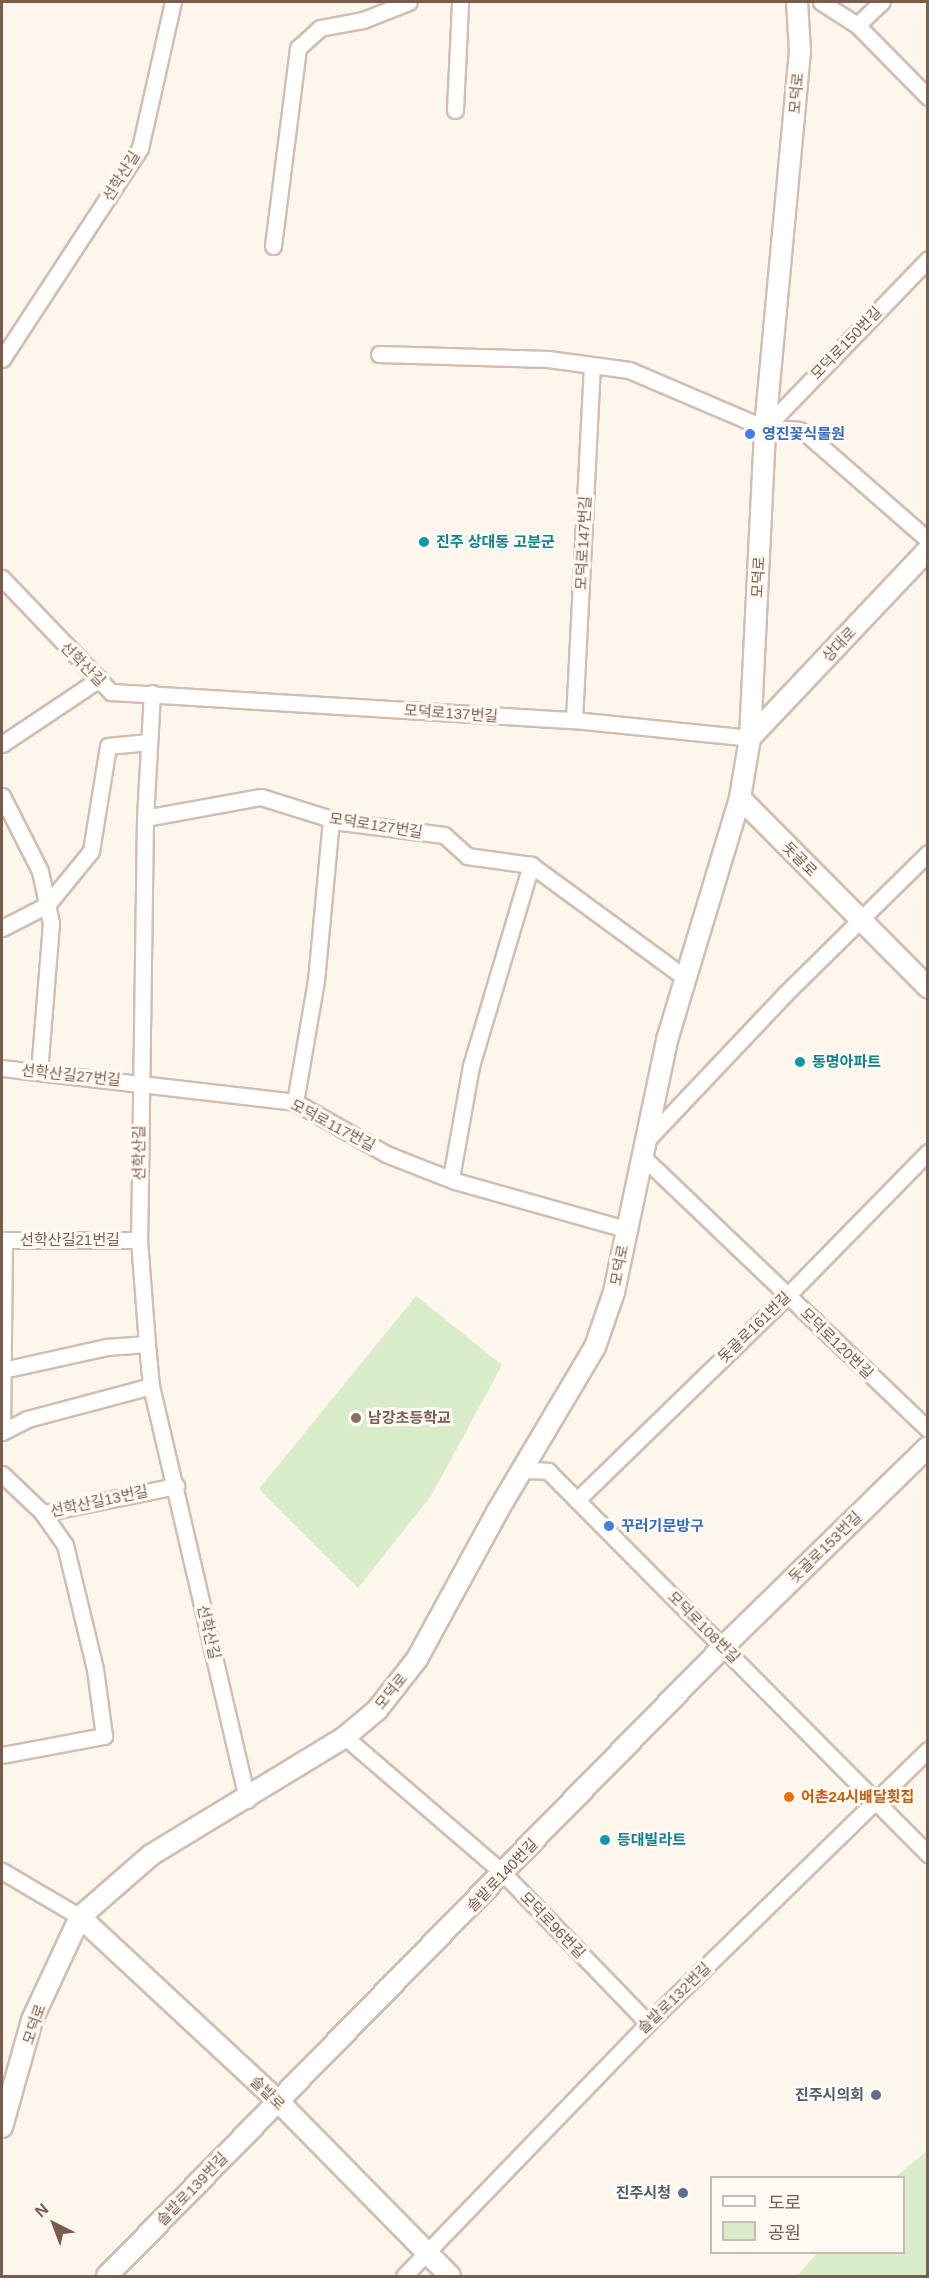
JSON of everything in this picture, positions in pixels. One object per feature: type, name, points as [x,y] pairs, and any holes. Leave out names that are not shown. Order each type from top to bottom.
[{"type":"street","name":"선학산길","points":[[2,359],[140,147],[173,2]]},
{"type":"street","points":[[273,246],[298,48],[320,28],[363,20],[409,2]]},
{"type":"street","points":[[455,110],[460,2]]},
{"type":"street","name":"모덕로","points":[[2,2127],[32,2020],[80,1917],[151,1855],[210,1818],[247,1800],[345,1737],[377,1710],[417,1659],[595,1347],[614,1292],[626,1229],[684,977],[740,798],[750,738],[765,428],[800,51],[797,2]]},
{"type":"street","points":[[821,2],[857,25],[927,97]]},
{"type":"street","points":[[857,25],[882,2]]},
{"type":"street","name":"모덕로150번길","points":[[765,428],[927,259]]},
{"type":"street","points":[[378,354],[549,359],[592,367],[628,370],[765,428],[799,430],[808,435],[927,540]]},
{"type":"street","name":"모덕로147번길","points":[[574,720],[592,367]]},
{"type":"street","name":"상대로","points":[[750,738],[927,550]]},
{"type":"street","name":"선학산길","points":[[2,578],[111,692],[152,693],[145,818],[140,1082],[139,1240],[147,1344],[151,1386],[247,1800]]},
{"type":"street","points":[[2,744],[99,679]]},
{"type":"street","name":"모덕로137번길","points":[[152,693],[574,720],[750,738]]},
{"type":"street","points":[[2,928],[47,905],[91,851],[108,746],[149,742]]},
{"type":"street","points":[[2,796],[40,871],[51,923],[39,1072]]},
{"type":"street","name":"모덕로127번길","points":[[145,818],[261,797],[331,819],[444,835],[467,856],[531,865],[684,977]]},
{"type":"street","name":"돗골로","points":[[740,798],[927,987]]},
{"type":"street","points":[[295,1102],[316,981],[331,819]]},
{"type":"street","points":[[645,1149],[785,994],[927,853]]},
{"type":"street","points":[[451,1178],[471,1066],[531,865]]},
{"type":"street","name":"선학산길27번길","points":[[2,1068],[140,1082]]},
{"type":"street","name":"모덕로117번길","points":[[140,1082],[295,1102],[386,1154],[451,1178],[626,1229]]},
{"type":"street","name":"모덕로120번길","points":[[645,1149],[788,1295],[927,1429]]},
{"type":"street","name":"돗골로161번길","points":[[577,1500],[788,1295],[927,1152]]},
{"type":"street","points":[[3,1240],[2,1431],[27,1419],[151,1386]]},
{"type":"street","name":"선학산길21번길","points":[[3,1240],[139,1240]]},
{"type":"street","points":[[3,1370],[107,1347],[147,1344]]},
{"type":"street","name":"돗골로153번길","points":[[723,1647],[927,1446]]},
{"type":"street","name":"모덕로108번길","points":[[524,1470],[548,1471],[927,1854]]},
{"type":"street","name":"선학산길13번길","points":[[2,1474],[43,1513],[176,1486]]},
{"type":"street","points":[[2,1755],[104,1736],[93,1658],[65,1545],[43,1513]]},
{"type":"street","name":"솔밭로140번길","points":[[278,2101],[504,1874],[723,1647]]},
{"type":"street","name":"모덕로96번길","points":[[345,1737],[504,1874],[648,2023]]},
{"type":"street","name":"솔밭로132번길","points":[[404,2277],[648,2023],[927,1750]]},
{"type":"street","points":[[2,1871],[80,1917]]},
{"type":"street","name":"솔밭로","points":[[80,1917],[278,2101],[450,2277]]},
{"type":"street","name":"솔밭로139번길","points":[[107,2277],[278,2101]]},
{"type":"green space","points":[[416,1296],[502,1365],[431,1496],[358,1588],[259,1489]]},
{"type":"green space","points":[[927,2151],[927,2276],[797,2276],[816,2254],[905,2254],[905,2176],[896,2176]]},
{"type":"place","name":"영진꽃식물원","points":[[750,434]]},
{"type":"place","name":"진주 상대동 고분군","points":[[424,542]]},
{"type":"place","name":"동명아파트","points":[[800,1062]]},
{"type":"place","name":"남강초등학교","points":[[356,1418]]},
{"type":"place","name":"꾸러기문방구","points":[[609,1526]]},
{"type":"place","name":"어촌24시배달횟집","points":[[789,1797]]},
{"type":"place","name":"등대빌라트","points":[[605,1840]]},
{"type":"place","name":"진주시의회","points":[[876,2095]]},
{"type":"place","name":"진주시청","points":[[683,2193]]}]
